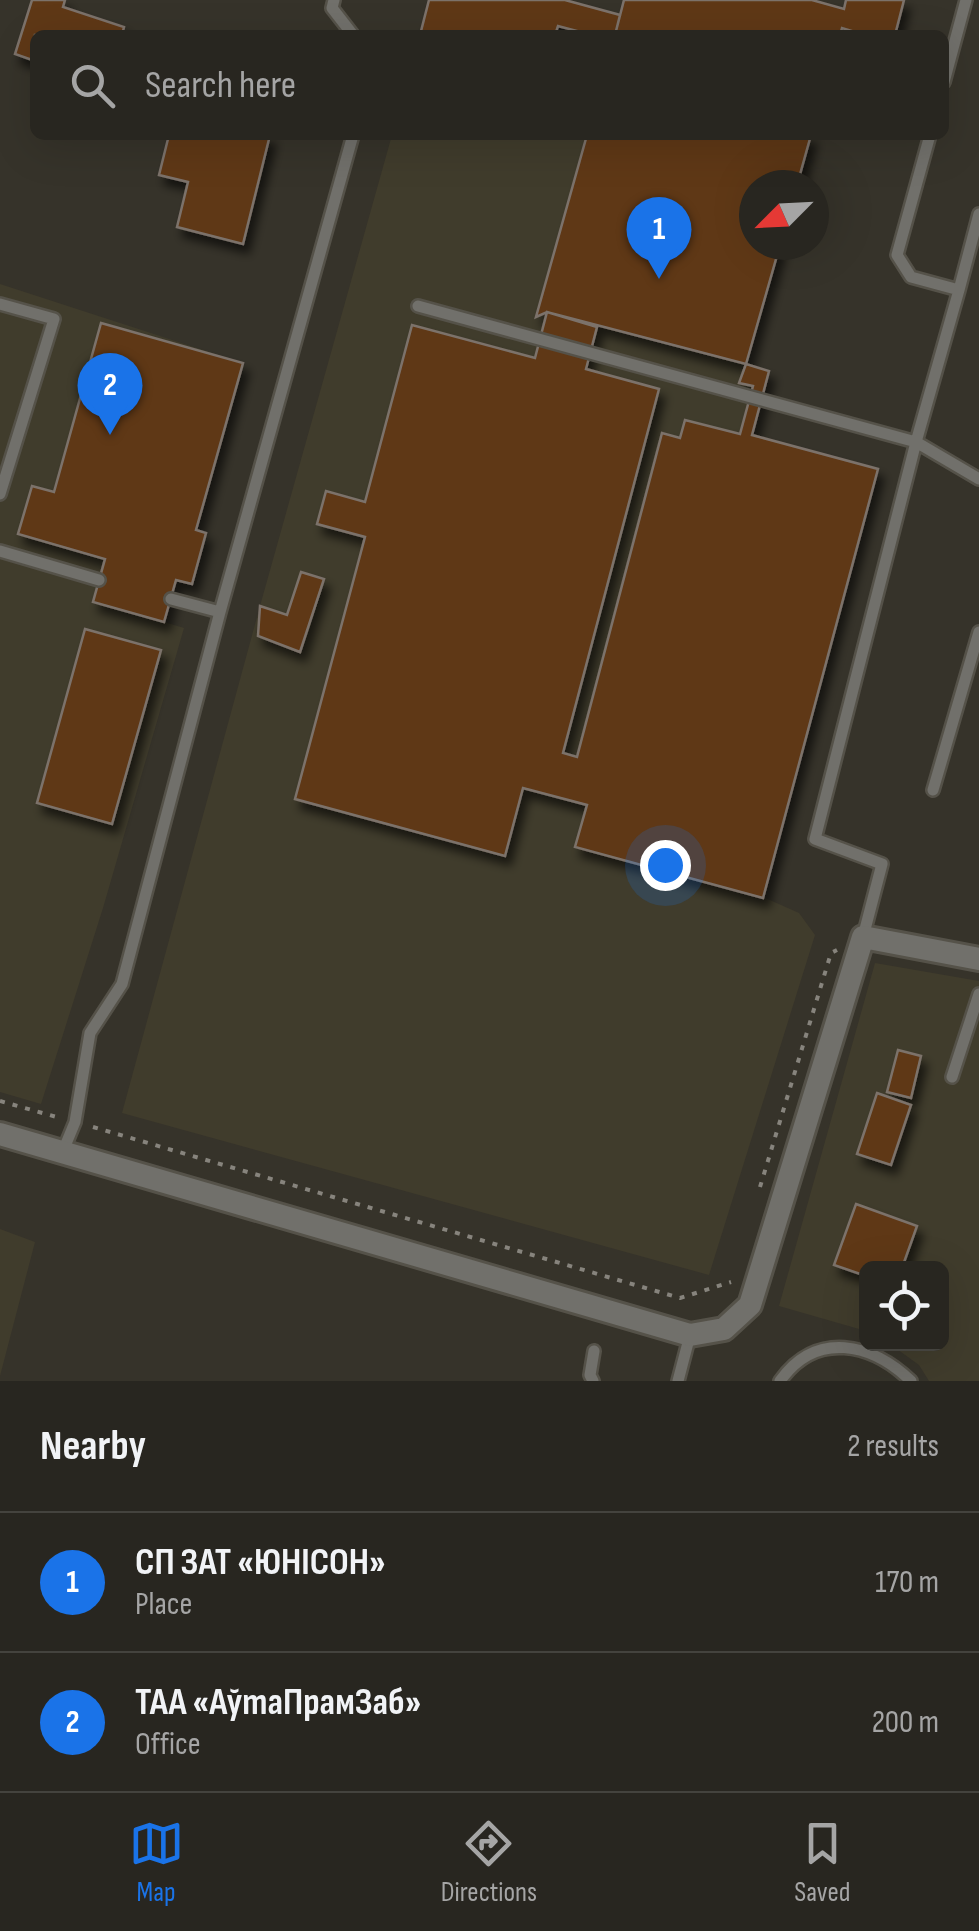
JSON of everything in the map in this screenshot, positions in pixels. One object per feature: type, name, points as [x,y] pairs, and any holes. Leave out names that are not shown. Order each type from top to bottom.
[{"type":"street","points":[[0,1134],[690,1335],[724,1328],[750,1305],[863,937],[979,960]]},
{"type":"lane","points":[[334,0],[332,8],[349,30]]},
{"type":"lane","points":[[949,63],[966,0]]},
{"type":"lane","points":[[62,1150],[75,1122],[90,1033],[122,984],[220,612],[352,140]]},
{"type":"lane","points":[[929,140],[897,256],[911,277],[959,290]]},
{"type":"lane","points":[[863,937],[882,864],[815,839],[916,442],[979,214]]},
{"type":"lane","points":[[0,304],[54,319],[0,494]]},
{"type":"lane","points":[[418,306],[916,442],[979,480]]},
{"type":"lane","points":[[0,552],[100,580]]},
{"type":"lane","points":[[171,599],[220,612]]},
{"type":"lane","points":[[933,790],[979,632]]},
{"type":"lane","points":[[952,1077],[979,994]]},
{"type":"lane","points":[[678,1381],[690,1335]]},
{"type":"lane","points":[[780,1381],[788,1370],[811,1354],[838,1347],[866,1350],[892,1362],[911,1381]]},
{"type":"lane","points":[[593,1381],[590,1375],[594,1351]]},
{"type":"path","points":[[758,1192],[831,953],[863,937]]},
{"type":"path","points":[[0,1101],[680,1298],[731,1284]]},
{"type":"shaded area","points":[[391,140],[810,140],[801,170],[739,170],[739,260],[776,260],[747,363],[769,371],[752,435],[878,469],[763,897],[799,913],[815,935],[709,1275],[122,1113]]},
{"type":"shaded area","points":[[0,284],[243,363],[196,529],[206,533],[192,584],[176,580],[164,622],[184,628],[41,1104],[0,1092]]},
{"type":"shaded area","points":[[875,963],[979,981],[979,1381],[929,1381],[919,1365],[900,1351],[949,1351],[949,1261],[859,1261],[859,1329],[779,1306]]},
{"type":"shaded area","points":[[0,1229],[35,1242],[0,1376]]},
{"type":"building","points":[[32,0],[65,0],[63,7],[124,27],[30,30],[30,59],[15,54]]},
{"type":"building","points":[[429,0],[565,0],[620,15],[616,30],[558,26],[557,30],[421,30]]},
{"type":"building","points":[[624,0],[812,0],[844,9],[846,0],[904,0],[896,30],[616,30]]},
{"type":"building","points":[[168,140],[269,140],[243,244],[177,227],[188,182],[159,175]]},
{"type":"building","points":[[586,140],[810,140],[801,170],[739,170],[739,260],[776,260],[746,364],[547,312],[536,317]]},
{"type":"building","points":[[547,312],[597,327],[586,369],[659,389],[563,753],[577,757],[662,433],[680,438],[685,420],[740,434],[753,386],[739,383],[746,364],[769,371],[752,435],[878,469],[763,898],[575,847],[587,805],[523,788],[505,856],[295,799],[365,537],[317,524],[326,491],[365,502],[412,325],[535,358]]},
{"type":"building","points":[[101,323],[243,363],[196,530],[206,533],[192,584],[176,580],[164,622],[93,602],[105,559],[18,534],[32,486],[54,492]]},
{"type":"building","points":[[301,572],[324,579],[300,652],[258,636],[260,606],[287,615]]},
{"type":"building","points":[[85,629],[161,650],[112,824],[37,803]]},
{"type":"building","points":[[898,1050],[921,1056],[911,1098],[887,1092]]},
{"type":"building","points":[[877,1093],[911,1105],[891,1165],[857,1154]]},
{"type":"building","points":[[856,1204],[917,1226],[904,1261],[859,1261],[859,1274],[834,1265]]},
{"type":"place","name":"СП ЗАТ «ЮНІСОН»","points":[[659,279]]},
{"type":"place","name":"ТАА «АўтаПрамЗаб»","points":[[110,435]]}]
